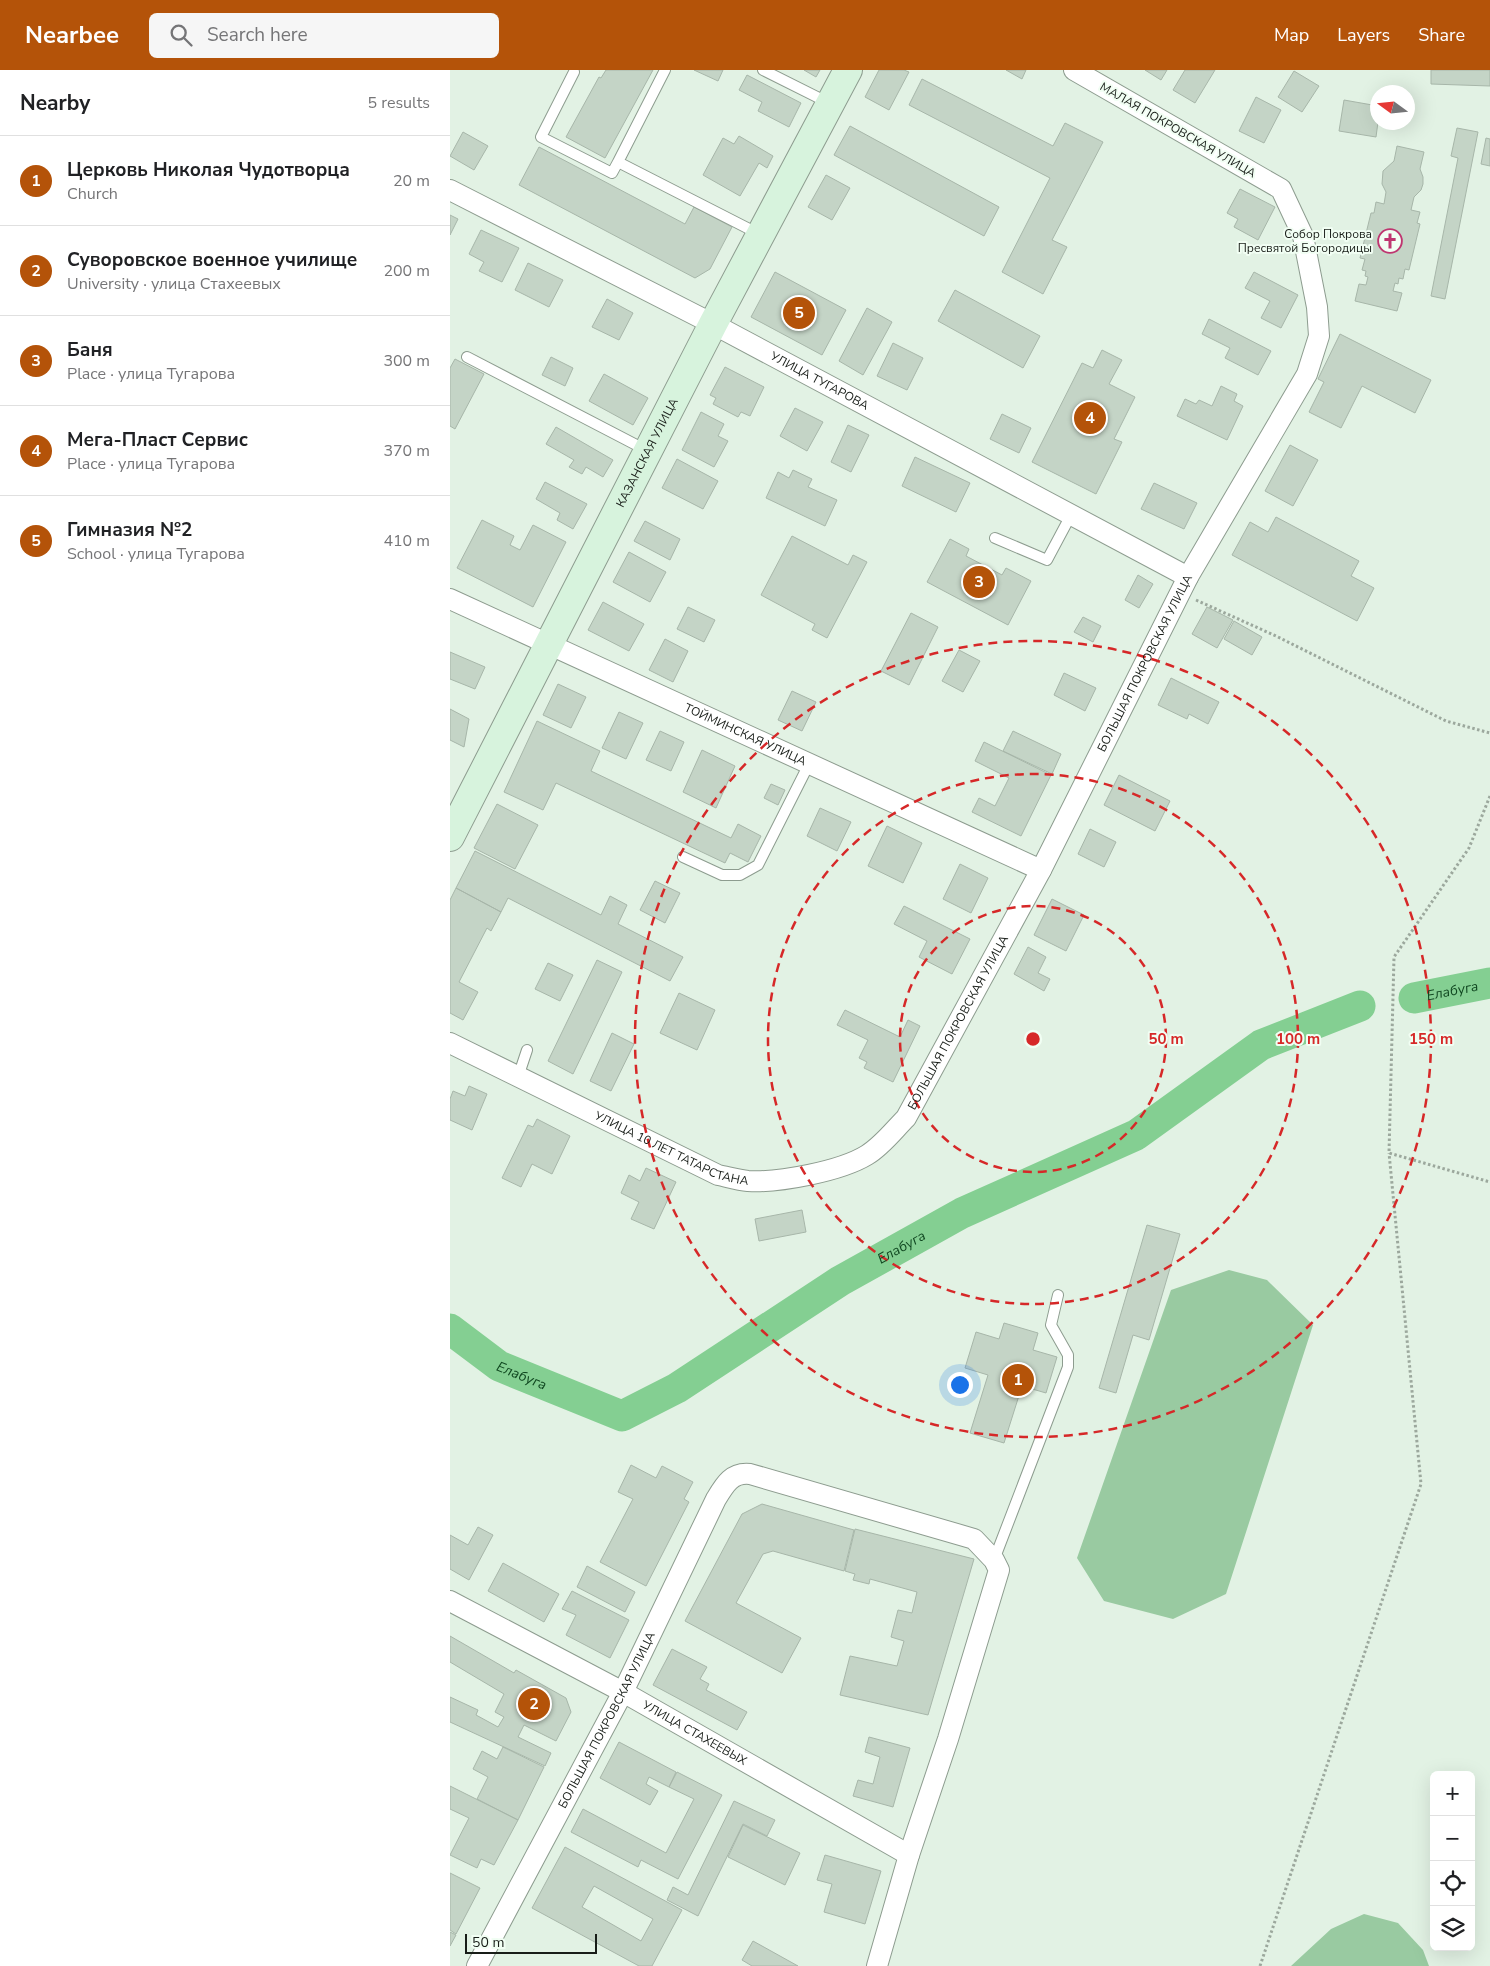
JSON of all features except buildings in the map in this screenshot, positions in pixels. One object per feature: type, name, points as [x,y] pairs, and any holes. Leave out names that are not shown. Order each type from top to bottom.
[{"type":"street","name":"КАЗАНСКАЯ УЛИЦА","points":[[450,837],[713,324],[848,70]]},
{"type":"street","name":"МАЛАЯ ПОКРОВСКАЯ УЛИЦА","points":[[1074,70],[1281,189]]},
{"type":"street","name":"БОЛЬШАЯ ПОКРОВСКАЯ УЛИЦА","points":[[897,1126],[906,1118],[1041,870],[1184,584],[1307,374],[1319,336],[1317,306],[1303,236],[1281,189]]},
{"type":"street","name":"УЛИЦА ТУГАРОВА","points":[[450,190],[713,324],[1071,515],[1184,584]]},
{"type":"street","name":"ТОЙМИНСКАЯ УЛИЦА","points":[[450,599],[1041,870]]},
{"type":"street","name":"УЛИЦА 10 ЛЕТ ТАТАРСТАНА","points":[[450,1043],[718,1175],[737,1180],[766,1181],[802,1175],[849,1162],[867,1155],[882,1143],[897,1126]]},
{"type":"street","name":"БОЛЬШАЯ ПОКРОВСКАЯ УЛИЦА","points":[[477,1966],[623,1692],[716,1499],[725,1484],[735,1475],[742,1473],[750,1474],[974,1540],[994,1560]]},
{"type":"street","points":[[877,1966],[909,1855],[948,1739],[999,1570],[994,1560]]},
{"type":"street","name":"УЛИЦА СТАХЕЕВЫХ","points":[[450,1601],[623,1692],[909,1855]]},
{"type":"lane","points":[[574,72],[541,137],[612,173],[665,70]]},
{"type":"lane","points":[[763,70],[830,103]]},
{"type":"lane","points":[[618,162],[760,234]]},
{"type":"lane","points":[[467,357],[648,451]]},
{"type":"lane","points":[[995,538],[1047,560],[1071,515]]},
{"type":"lane","points":[[683,857],[722,875],[740,875],[758,865],[808,764]]},
{"type":"lane","points":[[518,1077],[527,1050]]},
{"type":"lane","points":[[994,1560],[1068,1367],[1068,1355],[1051,1325],[1058,1295]]},
{"type":"path","points":[[1184,584],[1276,636],[1446,721],[1490,733]]},
{"type":"path","points":[[1260,1966],[1421,1484],[1389,1153],[1394,957],[1469,848],[1490,796]]},
{"type":"path","points":[[1389,1153],[1490,1182]]},
{"type":"green space","points":[[1229,1270],[1267,1280],[1313,1325],[1226,1594],[1173,1619],[1104,1601],[1077,1558],[1171,1290]]},
{"type":"green space","points":[[1364,1914],[1398,1923],[1423,1950],[1429,1966],[1291,1966],[1331,1929]]},
{"type":"waterway","name":"Елабуга","points":[[1414,998],[1490,983]]},
{"type":"waterway","name":"Елабуга","points":[[450,1329],[499,1366],[622,1416],[677,1388],[840,1281],[962,1213],[1136,1135],[1261,1045],[1360,1006]]},
{"type":"place","name":"Собор Покрова Пресвятой Богородицы","points":[[1390,241]]},
{"type":"place","name":"Гимназия №2","points":[[799,313]]},
{"type":"place","name":"Мега-Пласт Сервис","points":[[1090,418]]},
{"type":"place","name":"Баня","points":[[979,582]]},
{"type":"place","name":"Церковь Николая Чудотворца","points":[[1018,1380]]},
{"type":"place","name":"Суворовское военное училище","points":[[534,1704]]}]
